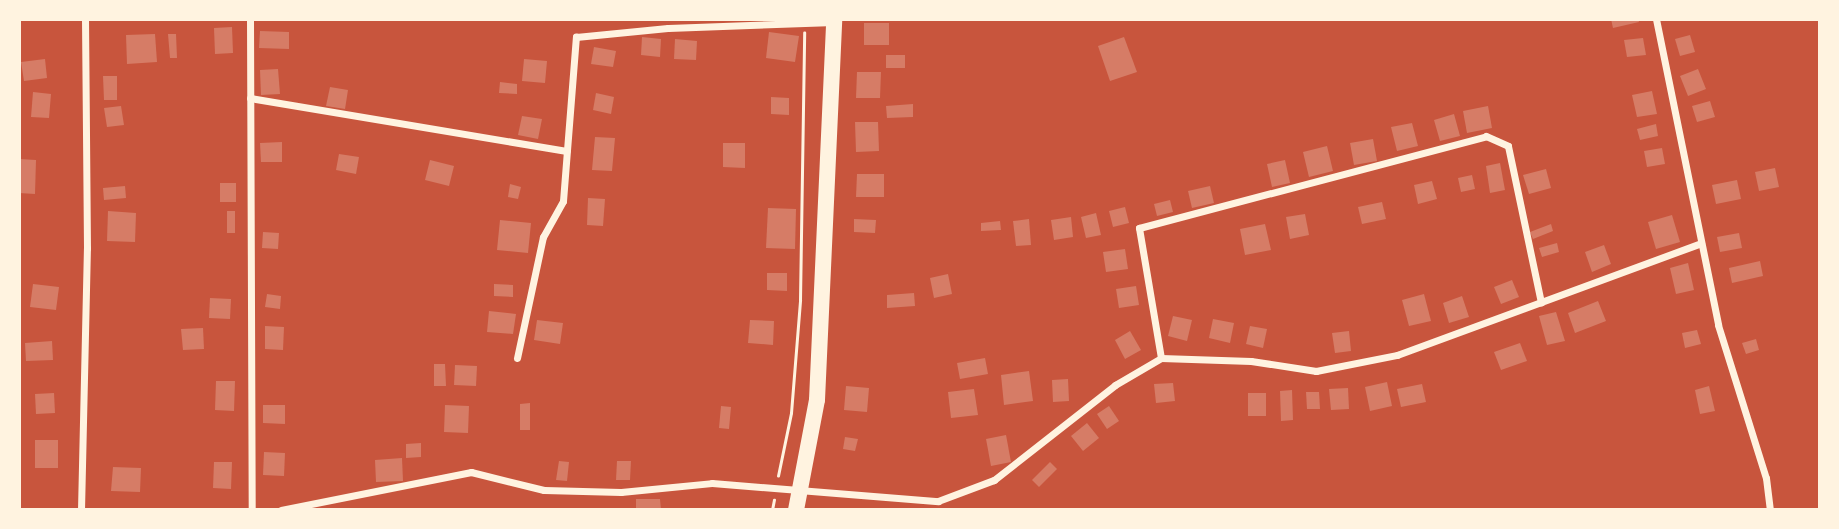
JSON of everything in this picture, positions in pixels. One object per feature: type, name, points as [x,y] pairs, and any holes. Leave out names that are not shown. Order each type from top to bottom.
[{"type":"main road","points":[[796,510],[817,400],[834,20]]},
{"type":"street","points":[[81,510],[87,248],[85,19]]},
{"type":"street","points":[[250,19],[253,510]]},
{"type":"street","points":[[1656,19],[1718,325],[1766,478],[1770,510]]},
{"type":"street","points":[[517,358],[543,237],[563,201],[576,37],[668,27],[834,20]]},
{"type":"street","points":[[250,98],[567,151]]},
{"type":"street","points":[[1161,358],[1139,228],[1486,136],[1508,146],[1541,303]]},
{"type":"street","points":[[281,510],[471,472],[544,489],[621,492],[712,483],[799,493],[938,501],[994,480],[1115,385],[1161,358],[1251,361],[1316,371],[1397,355],[1701,243]]},
{"type":"path","points":[[772,510],[791,413],[800,300],[805,23]]},
{"type":"building","points":[[1611,19],[1638,19],[1639,22],[1613,28]]},
{"type":"building","points":[[864,23],[889,23],[889,45],[864,45]]},
{"type":"building","points":[[232,27],[233,53],[215,54],[214,28]]},
{"type":"building","points":[[260,31],[289,32],[289,49],[259,48]]},
{"type":"building","points":[[769,32],[799,36],[795,62],[766,58]]},
{"type":"building","points":[[155,34],[157,62],[127,64],[126,35]]},
{"type":"building","points":[[168,34],[176,34],[177,58],[170,58]]},
{"type":"building","points":[[1690,35],[1695,52],[1680,56],[1675,39]]},
{"type":"building","points":[[642,37],[661,39],[660,57],[641,55]]},
{"type":"building","points":[[1124,37],[1137,72],[1110,81],[1098,46]]},
{"type":"building","points":[[1643,38],[1646,55],[1627,57],[1624,40]]},
{"type":"building","points":[[675,39],[697,41],[696,60],[674,59]]},
{"type":"building","points":[[594,47],[616,51],[613,67],[591,64]]},
{"type":"building","points":[[886,55],[905,55],[905,68],[886,68]]},
{"type":"building","points":[[45,59],[47,78],[24,81],[21,62]]},
{"type":"building","points":[[524,59],[547,61],[545,83],[522,81]]},
{"type":"building","points":[[278,69],[280,94],[261,95],[260,70]]},
{"type":"building","points":[[1698,69],[1706,89],[1688,96],[1680,76]]},
{"type":"building","points":[[857,72],[881,72],[880,98],[856,98]]},
{"type":"building","points":[[103,76],[117,76],[117,100],[104,100]]},
{"type":"building","points":[[500,82],[517,84],[517,94],[499,93]]},
{"type":"building","points":[[330,87],[348,90],[345,109],[326,106]]},
{"type":"building","points":[[1652,91],[1657,114],[1637,117],[1632,95]]},
{"type":"building","points":[[33,92],[51,94],[49,118],[31,117]]},
{"type":"building","points":[[596,93],[614,97],[611,114],[593,110]]},
{"type":"building","points":[[771,97],[789,98],[789,115],[771,114]]},
{"type":"building","points":[[1710,101],[1715,117],[1697,122],[1692,106]]},
{"type":"building","points":[[913,104],[913,117],[887,118],[886,106]]},
{"type":"building","points":[[121,106],[124,125],[107,127],[104,108]]},
{"type":"building","points":[[1488,106],[1492,128],[1467,133],[1463,111]]},
{"type":"building","points":[[1454,114],[1460,136],[1440,141],[1434,120]]},
{"type":"building","points":[[522,116],[542,119],[538,139],[518,135]]},
{"type":"building","points":[[855,122],[878,122],[879,151],[856,152]]},
{"type":"building","points":[[1412,123],[1418,146],[1397,151],[1391,127]]},
{"type":"building","points":[[1656,124],[1658,136],[1640,140],[1637,129]]},
{"type":"building","points":[[595,137],[615,138],[612,171],[592,170]]},
{"type":"building","points":[[1373,139],[1377,161],[1354,165],[1350,143]]},
{"type":"building","points":[[282,142],[282,162],[261,162],[260,143]]},
{"type":"building","points":[[723,143],[745,143],[745,168],[723,167]]},
{"type":"building","points":[[1327,146],[1333,171],[1309,177],[1303,152]]},
{"type":"building","points":[[1662,148],[1665,164],[1647,167],[1644,151]]},
{"type":"building","points":[[339,154],[359,157],[356,174],[336,170]]},
{"type":"building","points":[[19,159],[36,160],[35,194],[19,193]]},
{"type":"building","points":[[430,160],[454,166],[449,186],[425,180]]},
{"type":"building","points":[[1285,160],[1290,183],[1272,187],[1267,164]]},
{"type":"building","points":[[1500,163],[1505,190],[1490,193],[1486,166]]},
{"type":"building","points":[[1775,168],[1779,187],[1759,191],[1755,172]]},
{"type":"building","points":[[1546,169],[1551,188],[1529,194],[1523,175]]},
{"type":"building","points":[[857,174],[884,174],[884,197],[856,197]]},
{"type":"building","points":[[1472,175],[1475,189],[1461,192],[1458,178]]},
{"type":"building","points":[[1737,180],[1741,199],[1716,204],[1712,185]]},
{"type":"building","points":[[1432,181],[1437,199],[1418,204],[1414,185]]},
{"type":"building","points":[[220,183],[236,183],[236,202],[220,202]]},
{"type":"building","points":[[510,184],[521,187],[518,199],[508,197]]},
{"type":"building","points":[[125,186],[126,198],[104,200],[103,188]]},
{"type":"building","points":[[1210,186],[1214,203],[1192,208],[1188,191]]},
{"type":"building","points":[[588,198],[605,199],[603,226],[587,225]]},
{"type":"building","points":[[1170,200],[1173,212],[1157,216],[1154,204]]},
{"type":"building","points":[[1382,202],[1386,219],[1362,224],[1358,207]]},
{"type":"building","points":[[1125,207],[1129,223],[1113,227],[1109,211]]},
{"type":"building","points":[[768,208],[796,209],[795,249],[766,248]]},
{"type":"building","points":[[108,211],[136,213],[135,242],[107,241]]},
{"type":"building","points":[[227,211],[235,211],[235,233],[227,233]]},
{"type":"building","points":[[1096,213],[1101,235],[1086,238],[1081,217]]},
{"type":"building","points":[[1305,214],[1309,235],[1290,239],[1286,217]]},
{"type":"building","points":[[1672,215],[1680,242],[1656,249],[1648,222]]},
{"type":"building","points":[[1071,217],[1073,237],[1054,240],[1051,220]]},
{"type":"building","points":[[854,219],[876,220],[875,233],[854,232]]},
{"type":"building","points":[[1029,219],[1031,245],[1016,246],[1013,221]]},
{"type":"building","points":[[500,220],[531,223],[528,253],[497,250]]},
{"type":"building","points":[[1000,221],[1001,230],[981,231],[981,223]]},
{"type":"building","points":[[1265,224],[1271,250],[1245,255],[1240,229]]},
{"type":"building","points":[[1551,224],[1553,231],[1533,239],[1530,232]]},
{"type":"building","points":[[263,232],[279,233],[278,249],[262,248]]},
{"type":"building","points":[[1739,233],[1742,248],[1720,252],[1717,237]]},
{"type":"building","points":[[1557,243],[1559,252],[1542,257],[1539,248]]},
{"type":"building","points":[[1604,245],[1611,264],[1592,272],[1585,252]]},
{"type":"building","points":[[1125,249],[1128,269],[1106,272],[1103,252]]},
{"type":"building","points":[[1760,261],[1763,276],[1732,283],[1729,268]]},
{"type":"building","points":[[1688,263],[1694,290],[1676,294],[1670,268]]},
{"type":"building","points":[[767,273],[787,273],[787,291],[767,290]]},
{"type":"building","points":[[948,274],[952,294],[934,298],[930,278]]},
{"type":"building","points":[[1512,280],[1519,297],[1501,304],[1494,287]]},
{"type":"building","points":[[33,284],[59,287],[56,310],[30,307]]},
{"type":"building","points":[[494,284],[513,285],[513,297],[494,296]]},
{"type":"building","points":[[1136,286],[1139,305],[1119,308],[1116,289]]},
{"type":"building","points":[[914,293],[915,306],[887,308],[887,295]]},
{"type":"building","points":[[267,294],[281,296],[280,309],[265,307]]},
{"type":"building","points":[[1424,294],[1431,321],[1409,326],[1402,300]]},
{"type":"building","points":[[1462,296],[1469,317],[1449,323],[1443,303]]},
{"type":"building","points":[[210,298],[231,299],[230,319],[209,318]]},
{"type":"building","points":[[1598,301],[1606,321],[1575,333],[1568,313]]},
{"type":"building","points":[[489,311],[516,314],[513,334],[487,332]]},
{"type":"building","points":[[1556,312],[1565,341],[1547,345],[1539,316]]},
{"type":"building","points":[[1173,316],[1192,320],[1187,341],[1168,336]]},
{"type":"building","points":[[1213,319],[1234,323],[1230,343],[1209,338]]},
{"type":"building","points":[[537,320],[563,323],[560,344],[534,340]]},
{"type":"building","points":[[750,320],[774,321],[773,345],[748,343]]},
{"type":"building","points":[[265,326],[284,327],[283,350],[265,349]]},
{"type":"building","points":[[1250,326],[1267,329],[1263,348],[1246,344]]},
{"type":"building","points":[[203,328],[204,349],[183,350],[181,329]]},
{"type":"building","points":[[1697,330],[1701,344],[1685,348],[1682,333]]},
{"type":"building","points":[[1130,331],[1141,350],[1125,359],[1115,340]]},
{"type":"building","points":[[1349,331],[1351,351],[1335,353],[1332,333]]},
{"type":"building","points":[[1756,339],[1759,350],[1746,354],[1742,343]]},
{"type":"building","points":[[52,341],[53,360],[26,361],[25,343]]},
{"type":"building","points":[[1520,343],[1527,361],[1501,370],[1494,352]]},
{"type":"building","points":[[985,358],[988,374],[960,379],[957,363]]},
{"type":"building","points":[[434,364],[445,364],[446,386],[434,386]]},
{"type":"building","points":[[455,365],[477,366],[476,386],[454,385]]},
{"type":"building","points":[[1029,371],[1033,401],[1004,405],[1001,375]]},
{"type":"building","points":[[1068,379],[1069,401],[1053,402],[1052,380]]},
{"type":"building","points":[[216,381],[235,381],[234,411],[215,410]]},
{"type":"building","points":[[1387,382],[1392,406],[1370,411],[1365,387]]},
{"type":"building","points":[[1173,383],[1175,401],[1156,403],[1154,384]]},
{"type":"building","points":[[1422,384],[1426,402],[1401,407],[1397,389]]},
{"type":"building","points":[[846,386],[869,388],[867,412],[844,410]]},
{"type":"building","points":[[1709,386],[1715,411],[1700,414],[1695,390]]},
{"type":"building","points":[[1348,388],[1349,409],[1331,410],[1329,389]]},
{"type":"building","points":[[974,389],[978,415],[951,418],[948,392]]},
{"type":"building","points":[[1292,390],[1293,420],[1281,421],[1280,391]]},
{"type":"building","points":[[1306,392],[1319,392],[1320,409],[1307,409]]},
{"type":"building","points":[[54,393],[55,413],[36,414],[35,394]]},
{"type":"building","points":[[1248,393],[1266,393],[1266,416],[1248,416]]},
{"type":"building","points":[[530,403],[530,430],[520,430],[520,404]]},
{"type":"building","points":[[263,405],[285,405],[285,424],[263,423]]},
{"type":"building","points":[[445,405],[469,406],[468,433],[444,432]]},
{"type":"building","points":[[721,406],[731,407],[729,429],[719,428]]},
{"type":"building","points":[[1109,406],[1119,421],[1107,429],[1097,414]]},
{"type":"building","points":[[1087,423],[1099,438],[1083,451],[1071,436]]},
{"type":"building","points":[[1006,435],[1011,462],[991,466],[986,439]]},
{"type":"building","points":[[845,437],[858,439],[855,451],[843,449]]},
{"type":"building","points":[[35,440],[58,440],[58,468],[35,468]]},
{"type":"building","points":[[421,443],[421,457],[406,458],[406,444]]},
{"type":"building","points":[[264,452],[285,453],[284,476],[263,475]]},
{"type":"building","points":[[402,458],[403,481],[376,482],[375,460]]},
{"type":"building","points":[[559,461],[569,462],[567,481],[556,480]]},
{"type":"building","points":[[617,461],[631,461],[630,480],[616,480]]},
{"type":"building","points":[[214,462],[232,462],[231,489],[213,488]]},
{"type":"building","points":[[1050,462],[1057,469],[1039,487],[1032,480]]},
{"type":"building","points":[[113,467],[141,468],[140,492],[111,491]]},
{"type":"building","points":[[636,499],[660,499],[661,510],[636,510]]}]
